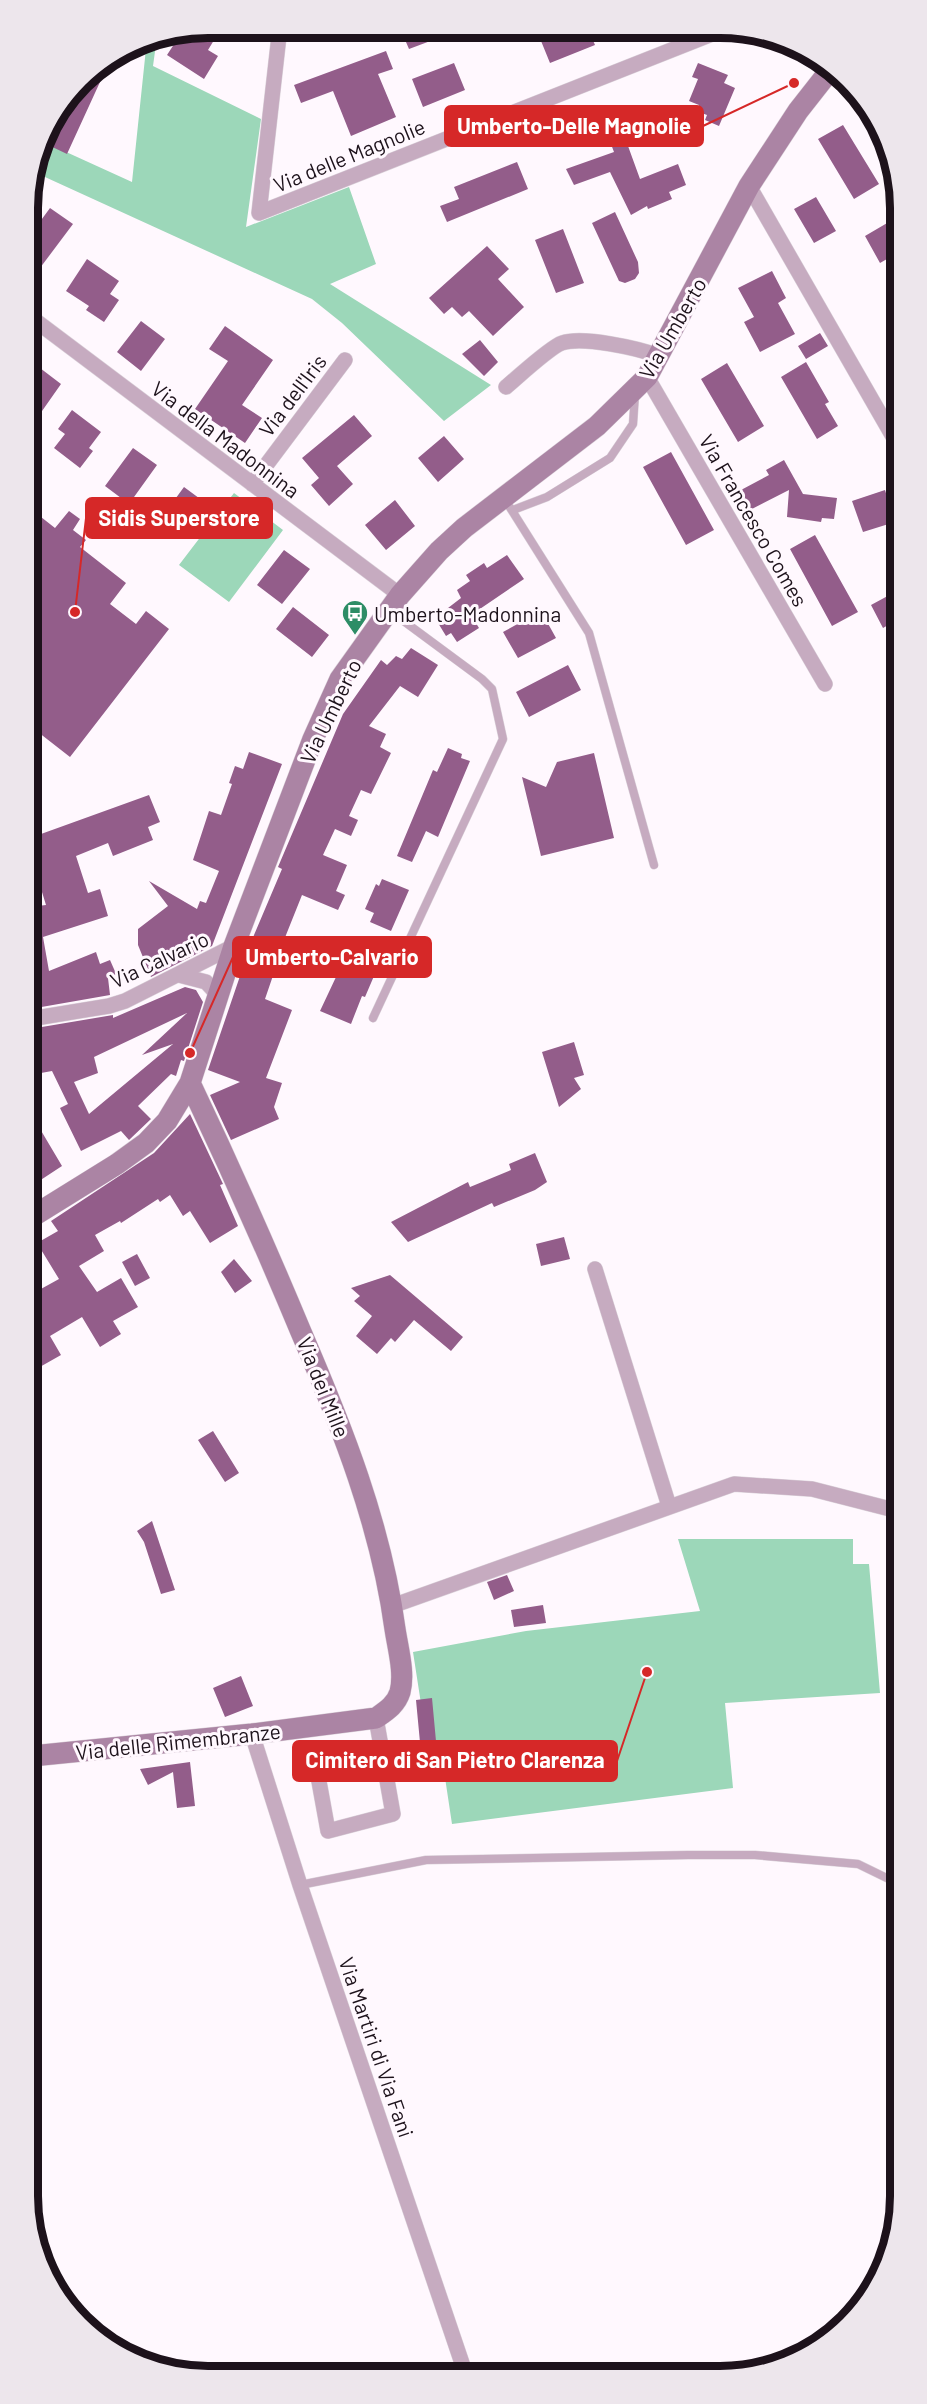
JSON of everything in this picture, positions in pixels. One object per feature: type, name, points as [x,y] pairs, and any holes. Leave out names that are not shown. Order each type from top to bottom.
[{"type":"main road","name":"Via Umberto","points":[[38,1213],[146,1143],[167,1121],[190,1083],[234,946],[313,739],[340,679],[394,603],[439,551],[508,503],[597,426],[641,384],[659,356],[749,186],[798,111],[826,75]]},
{"type":"main road","name":"Via dei Mille","points":[[190,1083],[251,1214],[325,1387],[374,1525],[392,1606],[402,1678],[399,1694],[384,1712]]},
{"type":"main road","name":"Via delle Rimembranze","points":[[38,1755],[252,1734],[384,1712]]},
{"type":"street","name":"Via delle Magnolie","points":[[279,38],[259,213],[702,38]]},
{"type":"street","points":[[749,186],[890,431]]},
{"type":"street","name":"Via della Madonnina","points":[[38,329],[252,484],[394,603]]},
{"type":"street","points":[[506,387],[561,343],[599,342],[642,350],[659,356]]},
{"type":"street","name":"Via dell'Iris","points":[[252,484],[345,360]]},
{"type":"street","name":"Via Francesco Comes","points":[[641,384],[825,684]]},
{"type":"street","name":"Via Calvario","points":[[38,1018],[110,1006],[179,975],[234,946]]},
{"type":"street","points":[[179,975],[206,982],[219,995]]},
{"type":"street","points":[[596,1269],[669,1506]]},
{"type":"street","points":[[392,1606],[734,1484],[812,1489],[889,1509]]},
{"type":"street","points":[[384,1712],[384,1761],[393,1814],[328,1831],[318,1776],[384,1761]]},
{"type":"street","name":"Via Martiri di Via Fani","points":[[252,1734],[300,1885],[463,2366]]},
{"type":"lane","points":[[641,384],[633,424],[610,458],[547,497],[508,503],[590,633],[654,865]]},
{"type":"lane","points":[[373,1018],[503,739],[501,719],[492,689],[394,603]]},
{"type":"lane","points":[[300,1885],[426,1860],[688,1855],[755,1855],[858,1864],[889,1879]]},
{"type":"green space","points":[[156,46],[153,66],[261,119],[246,227],[349,187],[376,264],[330,284],[491,385],[444,421],[342,323],[312,299],[41,175],[50,144],[132,182],[146,49]]},
{"type":"green space","points":[[234,493],[283,530],[229,602],[179,565]]},
{"type":"green space","points":[[678,1539],[853,1539],[853,1564],[869,1564],[880,1693],[725,1703],[733,1788],[452,1824],[441,1751],[428,1749],[413,1652],[526,1631],[700,1611]]},
{"type":"building","points":[[215,38],[208,50],[218,56],[204,79],[167,55],[176,41]]},
{"type":"building","points":[[404,38],[432,38],[433,40],[409,49]]},
{"type":"building","points":[[540,38],[592,38],[595,45],[550,63]]},
{"type":"building","points":[[386,51],[393,69],[378,74],[396,117],[351,136],[333,91],[301,103],[294,85]]},
{"type":"building","points":[[454,63],[465,90],[423,107],[412,79]]},
{"type":"building","points":[[698,63],[728,75],[724,83],[735,88],[719,126],[705,120],[707,115],[696,111],[699,105],[689,101],[698,79],[692,77]]},
{"type":"building","points":[[104,73],[67,154],[49,145],[50,143],[66,113],[87,87]]},
{"type":"building","points":[[619,110],[634,144],[628,146],[640,179],[678,164],[686,185],[669,192],[672,199],[648,209],[647,206],[631,215],[610,172],[574,185],[566,169],[614,152],[601,118]]},
{"type":"building","points":[[843,125],[879,184],[854,199],[818,139]]},
{"type":"building","points":[[517,162],[528,189],[447,222],[440,206],[459,199],[454,187]]},
{"type":"building","points":[[816,197],[836,231],[814,243],[794,209]]},
{"type":"building","points":[[50,208],[73,224],[38,271],[38,224]]},
{"type":"building","points":[[615,212],[638,262],[639,273],[635,279],[625,283],[619,281],[592,223]]},
{"type":"building","points":[[890,221],[890,257],[880,263],[865,236]]},
{"type":"building","points":[[563,229],[584,283],[556,293],[535,240]]},
{"type":"building","points":[[487,246],[509,269],[498,279],[524,307],[493,336],[469,311],[462,317],[452,307],[444,314],[429,298]]},
{"type":"building","points":[[87,259],[119,281],[110,294],[119,300],[104,322],[86,310],[89,306],[66,291]]},
{"type":"building","points":[[772,271],[786,298],[778,303],[795,334],[760,352],[744,322],[754,317],[738,288]]},
{"type":"building","points":[[141,321],[165,339],[141,371],[117,352]]},
{"type":"building","points":[[225,326],[273,360],[242,405],[262,418],[245,443],[195,409],[228,361],[209,349]]},
{"type":"building","points":[[820,333],[828,346],[806,359],[798,346]]},
{"type":"building","points":[[480,340],[498,362],[484,376],[462,354]]},
{"type":"building","points":[[806,362],[829,402],[825,404],[838,426],[817,439],[781,377]]},
{"type":"building","points":[[727,363],[764,426],[738,442],[701,379]]},
{"type":"building","points":[[40,368],[61,384],[38,417],[38,370]]},
{"type":"building","points":[[72,410],[101,432],[89,448],[93,451],[80,468],[54,448],[65,434],[58,429]]},
{"type":"building","points":[[354,415],[372,436],[337,466],[353,484],[329,506],[311,485],[319,478],[302,458]]},
{"type":"building","points":[[444,436],[464,459],[438,482],[418,458]]},
{"type":"building","points":[[133,448],[157,465],[129,504],[105,486]]},
{"type":"building","points":[[671,452],[714,530],[686,545],[643,467]]},
{"type":"building","points":[[784,460],[803,494],[837,498],[834,519],[822,518],[821,522],[787,517],[789,490],[746,512],[738,497],[743,494],[741,490],[769,475],[766,470]]},
{"type":"building","points":[[184,487],[207,504],[182,539],[159,521]]},
{"type":"building","points":[[885,490],[890,506],[890,524],[863,532],[852,501]]},
{"type":"building","points":[[395,500],[415,526],[386,550],[365,525]]},
{"type":"building","points":[[69,511],[80,519],[73,530],[86,540],[80,547],[126,583],[110,604],[136,624],[146,611],[169,629],[70,757],[38,732],[38,521],[41,517],[55,528]]},
{"type":"building","points":[[815,535],[858,612],[832,626],[790,549]]},
{"type":"building","points":[[284,550],[310,569],[282,604],[257,585]]},
{"type":"building","points":[[507,555],[524,579],[471,615],[479,628],[457,642],[451,633],[446,636],[435,618],[461,598],[457,590],[470,581],[466,575],[484,563],[487,568]]},
{"type":"building","points":[[890,595],[890,624],[883,628],[871,605]]},
{"type":"building","points":[[293,607],[329,635],[312,657],[276,629]]},
{"type":"building","points":[[541,611],[556,638],[518,658],[503,632]]},
{"type":"building","points":[[411,648],[438,665],[418,697],[400,686],[369,726],[386,734],[380,747],[391,753],[371,794],[361,790],[349,816],[358,820],[351,836],[335,829],[323,855],[347,865],[336,891],[345,895],[338,910],[302,895],[276,960],[278,961],[265,999],[292,1010],[266,1078],[282,1083],[274,1107],[279,1119],[231,1140],[210,1095],[240,1082],[208,1070],[254,935],[282,869],[278,867],[343,714],[381,660],[387,665],[396,656],[402,659]]},
{"type":"building","points":[[568,665],[581,690],[529,717],[516,692]]},
{"type":"building","points":[[448,748],[462,754],[461,758],[470,761],[438,837],[426,831],[412,862],[397,856],[433,770],[437,772]]},
{"type":"building","points":[[249,752],[282,764],[212,946],[151,977],[138,945],[138,929],[168,906],[149,881],[197,909],[200,901],[206,903],[219,871],[193,860],[209,811],[221,815],[232,784],[229,783],[235,766],[243,769]]},
{"type":"building","points":[[594,753],[614,838],[541,856],[522,777],[546,787],[557,762]]},
{"type":"building","points":[[149,795],[160,822],[148,827],[153,840],[113,856],[108,843],[76,856],[88,893],[100,889],[108,916],[43,937],[49,971],[96,952],[100,964],[110,960],[117,976],[108,978],[110,995],[38,1008],[38,906],[46,905],[38,879],[38,830],[41,834]]},
{"type":"building","points":[[382,879],[409,890],[391,931],[370,922],[374,913],[365,909],[376,884],[379,886]]},
{"type":"building","points":[[352,943],[372,952],[369,958],[380,962],[365,997],[362,996],[351,1024],[320,1011]]},
{"type":"building","points":[[185,987],[196,990],[203,1002],[184,1061],[181,1060],[176,1076],[171,1074],[138,1106],[151,1119],[129,1140],[121,1131],[81,1151],[60,1108],[68,1104],[52,1071],[38,1074],[38,1028],[113,1015],[113,1018]],"holes":[[[187,1013],[142,1055],[173,1044],[89,1114],[74,1082],[98,1073],[94,1057]]]},
{"type":"building","points":[[574,1042],[584,1075],[574,1078],[581,1089],[559,1107],[542,1052]]},
{"type":"building","points":[[190,1114],[223,1184],[220,1185],[238,1226],[210,1243],[190,1211],[183,1216],[170,1195],[160,1202],[158,1199],[121,1223],[120,1221],[95,1235],[104,1251],[79,1266],[97,1292],[121,1278],[138,1307],[113,1321],[121,1334],[100,1347],[82,1317],[50,1336],[61,1355],[38,1368],[38,1291],[59,1279],[38,1242],[58,1231],[51,1221],[154,1153]]},
{"type":"building","points":[[38,1126],[62,1166],[38,1182]]},
{"type":"building","points":[[535,1153],[547,1182],[535,1190],[494,1207],[492,1203],[408,1242],[391,1222],[468,1182],[470,1187],[511,1170],[509,1164]]},
{"type":"building","points":[[564,1237],[570,1259],[541,1266],[536,1244]]},
{"type":"building","points":[[137,1254],[150,1278],[135,1286],[122,1262]]},
{"type":"building","points":[[234,1259],[252,1281],[235,1293],[221,1272]]},
{"type":"building","points":[[390,1275],[463,1337],[451,1351],[414,1320],[395,1342],[391,1338],[377,1354],[356,1336],[372,1316],[354,1301],[360,1296],[351,1288]]},
{"type":"building","points":[[213,1431],[239,1473],[225,1482],[198,1440]]},
{"type":"building","points":[[152,1521],[175,1590],[161,1594],[144,1542],[137,1531]]},
{"type":"building","points":[[507,1575],[514,1591],[494,1600],[487,1582]]},
{"type":"building","points":[[543,1605],[546,1623],[514,1627],[511,1610]]},
{"type":"building","points":[[241,1676],[253,1706],[225,1717],[213,1688]]},
{"type":"building","points":[[432,1698],[437,1752],[421,1753],[416,1700]]},
{"type":"building","points":[[190,1762],[195,1806],[177,1808],[173,1772],[148,1785],[140,1769]]},
{"type":"place","name":"Umberto-Delle Magnolie","points":[[794,83]]},
{"type":"place","name":"Sidis Superstore","points":[[75,612]]},
{"type":"place","name":"Umberto-Madonnina","points":[[355,636]]},
{"type":"place","name":"Umberto-Calvario","points":[[190,1053]]},
{"type":"place","name":"Cimitero di San Pietro Clarenza","points":[[647,1672]]}]
